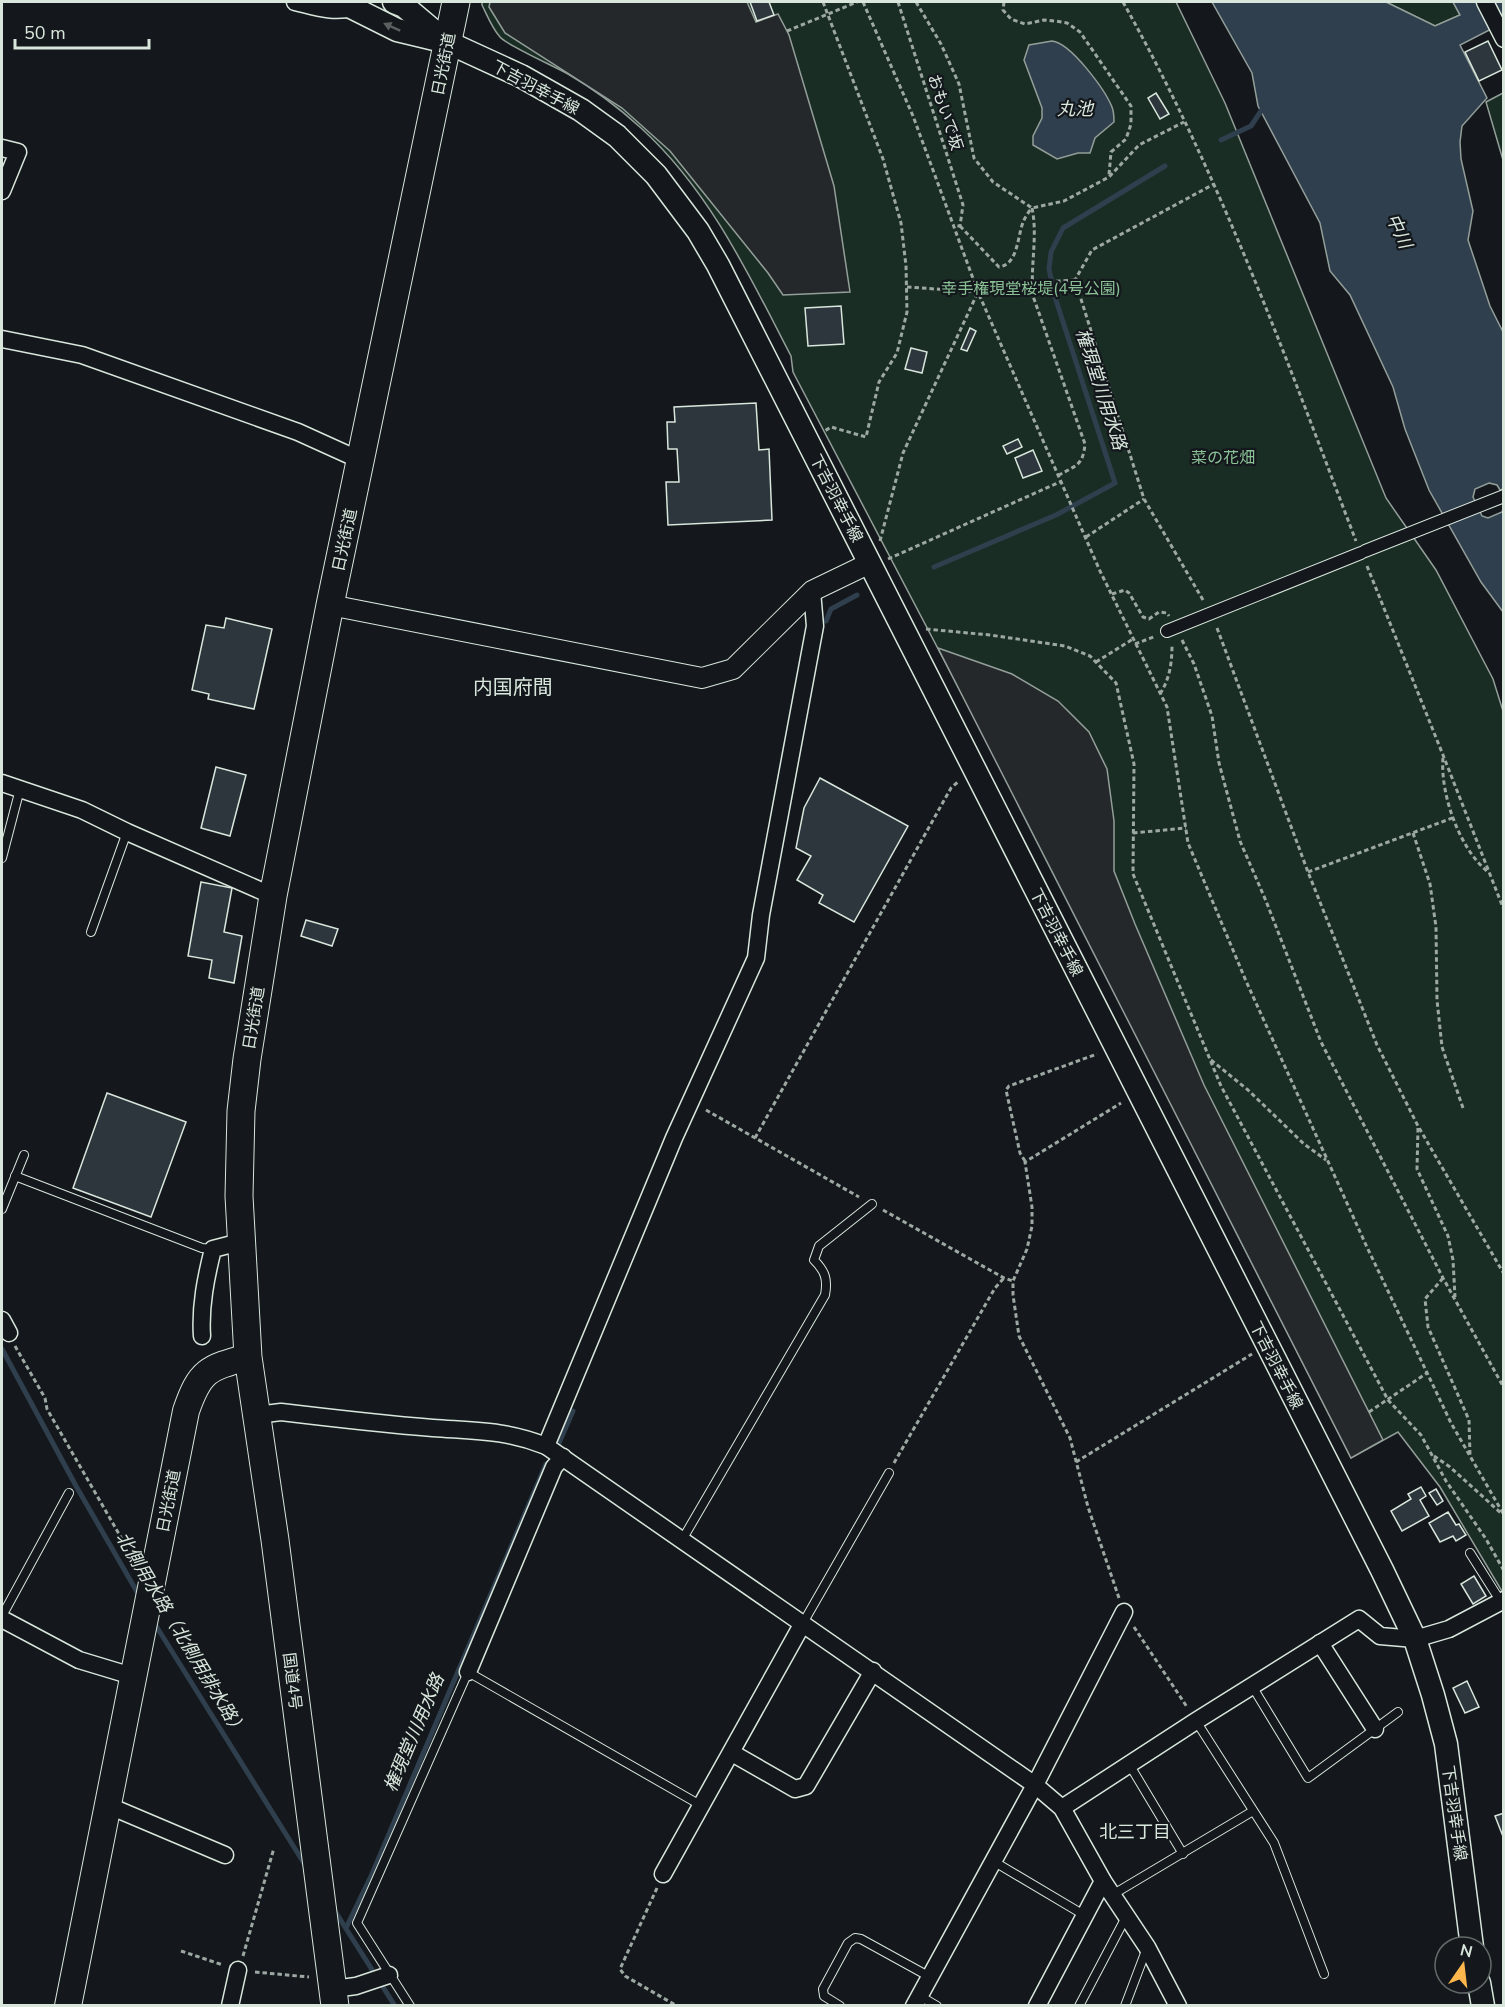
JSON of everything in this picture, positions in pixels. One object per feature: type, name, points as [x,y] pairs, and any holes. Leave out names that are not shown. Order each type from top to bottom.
[{"type":"highway","name":"日光街道","points":[[248,1357],[239,1196],[241,1111],[247,1059],[273,896],[330,605],[362,461],[456,2]]},
{"type":"highway","name":"国道4号","points":[[248,1357],[334,1997]]},
{"type":"main road","points":[[394,2],[404,6],[447,42]]},
{"type":"main road","points":[[347,5],[397,30],[447,42]]},
{"type":"main road","name":"下吉羽幸手線","points":[[447,42],[521,76],[581,110],[617,136],[656,175],[698,231],[718,265],[878,556],[975,769],[1415,1640],[1446,1744],[1470,1935]]},
{"type":"main road","name":"日光街道","points":[[68,2006],[186,1411],[200,1377],[220,1364],[248,1357]]},
{"type":"street","points":[[295,2],[340,11],[347,5]]},
{"type":"street","points":[[1485,2],[1503,39]]},
{"type":"street","points":[[2,148],[18,152],[2,191]]},
{"type":"street","points":[[2,339],[82,355],[298,432],[362,461]]},
{"type":"street","points":[[1171,629],[1503,496]]},
{"type":"street","points":[[330,605],[702,678],[733,669],[812,591],[878,556]]},
{"type":"street","points":[[546,1446],[691,1102],[756,958],[761,915],[815,626],[812,591]]},
{"type":"street","points":[[2,783],[82,810],[273,896]]},
{"type":"street","points":[[202,1336],[202,1306],[213,1249],[240,1242]]},
{"type":"street","points":[[257,1415],[281,1412],[433,1428],[487,1431],[523,1437],[546,1446],[873,1671],[1035,1785],[1062,1808],[1108,1888],[1147,1947],[1178,2006]]},
{"type":"street","points":[[468,1672],[554,1467],[563,1457]]},
{"type":"street","points":[[1062,1808],[1359,1619],[1380,1636],[1415,1640],[1449,1629],[1502,1601]]},
{"type":"street","points":[[917,2001],[1035,1785],[1124,1612]]},
{"type":"street","points":[[2,1618],[79,1660],[132,1676]]},
{"type":"street","points":[[663,1874],[803,1623]]},
{"type":"street","points":[[1320,1643],[1375,1729]]},
{"type":"street","points":[[732,1753],[795,1790],[806,1786],[873,1671]]},
{"type":"street","points":[[107,1804],[225,1855]]},
{"type":"street","points":[[1037,2006],[1084,1915],[1108,1888]]},
{"type":"street","points":[[230,2006],[238,1970]]},
{"type":"street","points":[[334,1997],[356,1986],[389,1975]]},
{"type":"lane","points":[[2,858],[20,789]]},
{"type":"lane","points":[[91,932],[127,832]]},
{"type":"lane","points":[[2,1209],[24,1155]]},
{"type":"lane","points":[[15,1176],[202,1248],[213,1249]]},
{"type":"lane","points":[[682,1540],[825,1294],[828,1282],[823,1269],[814,1260],[819,1246],[872,1204]]},
{"type":"lane","points":[[803,1623],[889,1473]]},
{"type":"lane","points":[[2,1618],[69,1493]]},
{"type":"lane","points":[[1470,1553],[1502,1601]]},
{"type":"lane","points":[[410,2006],[357,1923],[468,1672],[702,1806]]},
{"type":"lane","points":[[1252,1686],[1308,1778],[1398,1712]]},
{"type":"lane","points":[[1196,1721],[1274,1843],[1324,1974]]},
{"type":"lane","points":[[1130,1764],[1183,1854]]},
{"type":"lane","points":[[1108,1888],[1183,1854],[1253,1811]]},
{"type":"lane","points":[[993,1861],[1084,1915]]},
{"type":"lane","points":[[1079,2006],[1126,1917]]},
{"type":"lane","points":[[840,2006],[824,1996],[823,1989],[848,1943],[855,1938],[861,1939],[930,1977]]},
{"type":"lane","points":[[1125,2006],[1147,1947]]},
{"type":"lane","points":[[917,2001],[937,2006]]},
{"type":"path","points":[[821,434],[831,427],[866,436],[879,382],[897,353],[907,312],[906,266],[901,223],[883,159],[823,2]]},
{"type":"path","points":[[787,31],[857,2]]},
{"type":"path","points":[[862,2],[912,116],[978,292],[1080,524],[1135,644],[1167,707],[1188,843],[1246,981],[1327,1161],[1427,1373],[1503,1515]]},
{"type":"path","name":"おもいで坂","points":[[898,2],[963,205],[960,226]]},
{"type":"path","points":[[916,2],[941,44],[959,84],[974,158],[993,182],[1032,208],[1035,224],[1033,296],[1085,444],[1083,459],[1079,464],[1059,475]]},
{"type":"path","points":[[1004,2],[1003,10],[1011,19],[1025,24],[1044,20],[1067,23],[1080,32],[1131,106],[1131,124],[1126,139],[1111,152],[1109,177]]},
{"type":"path","points":[[1123,2],[1185,122],[1270,316],[1503,910]]},
{"type":"path","points":[[954,226],[960,226],[999,267],[1006,266],[1012,259],[1024,219],[1032,208],[1064,201],[1109,177],[1139,145],[1185,122]]},
{"type":"path","points":[[1214,184],[1092,250],[1075,280],[1144,499],[1211,613],[1308,872],[1377,1045],[1418,1126],[1503,1274]]},
{"type":"path","points":[[907,287],[978,292],[1034,283],[1075,280]]},
{"type":"path","points":[[878,556],[903,453],[978,292]]},
{"type":"path","points":[[878,556],[1062,481]]},
{"type":"path","points":[[1086,537],[1144,499]]},
{"type":"path","points":[[1112,594],[1125,590],[1143,617],[1149,619],[1159,612],[1167,613],[1171,629],[1172,658],[1168,681],[1160,694]]},
{"type":"path","points":[[922,629],[990,635],[1065,646],[1090,656],[1116,684],[1134,764],[1133,874],[1221,1086],[1388,1400],[1421,1435],[1446,1481],[1486,1539],[1503,1571]]},
{"type":"path","points":[[1135,644],[1171,629]]},
{"type":"path","points":[[1171,629],[1194,664],[1212,716],[1219,763],[1240,841],[1266,900],[1320,1042],[1503,1388]]},
{"type":"path","points":[[1096,662],[1133,639]]},
{"type":"path","points":[[1443,754],[1442,769],[1454,818],[1478,863],[1488,872]]},
{"type":"path","points":[[755,1138],[951,788],[975,769]]},
{"type":"path","points":[[1308,872],[1454,818]]},
{"type":"path","points":[[1133,833],[1186,828]]},
{"type":"path","points":[[1413,833],[1430,884],[1436,927],[1437,1000],[1442,1047],[1463,1108]]},
{"type":"path","points":[[1116,1047],[1009,1086],[1006,1090],[1020,1153],[1026,1162],[1032,1207],[1032,1226],[1026,1249],[1013,1281],[1013,1295],[1019,1336],[1070,1438],[1088,1507],[1124,1612],[1196,1721]]},
{"type":"path","points":[[1210,1058],[1248,1090],[1304,1144],[1327,1161]]},
{"type":"path","points":[[1026,1162],[1138,1093]]},
{"type":"path","points":[[691,1102],[1013,1281]]},
{"type":"path","points":[[1418,1126],[1417,1169],[1448,1236],[1453,1260],[1455,1300]]},
{"type":"path","points":[[889,1473],[995,1288],[1004,1278]]},
{"type":"path","points":[[1443,1278],[1425,1299],[1428,1327],[1469,1420],[1470,1456]]},
{"type":"path","points":[[1076,1462],[1267,1346]]},
{"type":"path","points":[[18,1352],[45,1398],[47,1409],[138,1565]]},
{"type":"path","points":[[1369,1412],[1427,1373]]},
{"type":"path","points":[[1432,1454],[1450,1467],[1503,1515]]},
{"type":"path","points":[[238,1970],[274,1848]]},
{"type":"path","points":[[663,1874],[620,1969],[625,1976],[677,2006]]},
{"type":"green space","name":"幸手権現堂桜堤(4号公園)","points":[[482,2],[1176,2],[1225,103],[1386,498],[1436,570],[1493,679],[1503,711],[1503,1593],[1440,1487],[1398,1432],[1351,1458],[989,746],[793,372],[791,356],[743,265],[708,206],[666,153],[624,113],[578,80],[500,37]]},
{"type":"green space","points":[[1386,2],[1453,2],[1460,15],[1435,26]]},
{"type":"green space","points":[[1503,93],[1503,160],[1486,102]]},
{"type":"shaded area","points":[[490,2],[747,2],[756,22],[778,14],[789,35],[834,186],[850,292],[783,295],[670,151],[622,108],[505,33],[489,7]]},
{"type":"shaded area","points":[[938,648],[1012,674],[1058,701],[1089,732],[1107,769],[1114,821],[1114,871],[1135,924],[1204,1085],[1383,1440],[1351,1458]]},
{"type":"water","name":"中川","points":[[1212,2],[1386,2],[1435,26],[1460,15],[1453,2],[1503,2],[1503,23],[1460,45],[1487,98],[1462,126],[1460,142],[1461,159],[1473,211],[1468,240],[1490,306],[1503,332],[1503,612],[1481,582],[1429,490],[1405,429],[1393,387],[1350,295],[1330,271],[1320,223],[1258,106],[1252,73]]},
{"type":"water","name":"丸池","points":[[1052,41],[1068,50],[1086,68],[1113,109],[1114,122],[1095,138],[1090,153],[1078,153],[1057,159],[1033,145],[1033,136],[1042,118],[1042,108],[1024,60],[1029,45]]},
{"type":"pier","points":[[1489,483],[1497,485],[1500,490],[1503,489],[1503,509],[1502,512],[1488,518],[1482,516],[1473,497],[1475,489]]},
{"type":"building","points":[[750,2],[769,2],[774,15],[757,21]]},
{"type":"building","points":[[1488,41],[1502,70],[1479,81],[1465,52]]},
{"type":"building","points":[[1156,93],[1169,114],[1160,119],[1148,98]]},
{"type":"building","points":[[841,306],[844,344],[808,346],[805,308]]},
{"type":"building","points":[[970,328],[976,331],[967,351],[961,349]]},
{"type":"building","points":[[911,348],[927,352],[922,373],[905,369]]},
{"type":"building","points":[[756,403],[759,450],[769,449],[772,520],[668,525],[666,482],[679,482],[677,449],[668,449],[667,422],[675,422],[674,407]]},
{"type":"building","points":[[1018,439],[1022,447],[1007,454],[1003,446]]},
{"type":"building","points":[[1033,450],[1042,471],[1023,478],[1015,458]]},
{"type":"building","points":[[226,618],[272,629],[254,709],[208,699],[209,694],[192,690],[206,625],[224,628]]},
{"type":"building","points":[[216,767],[246,775],[230,836],[201,828]]},
{"type":"building","points":[[820,778],[908,826],[854,922],[819,903],[823,895],[797,880],[811,856],[796,848],[804,808]]},
{"type":"building","points":[[201,882],[232,888],[224,932],[242,936],[234,983],[209,978],[212,960],[188,956]]},
{"type":"building","points":[[306,920],[338,929],[332,946],[301,936]]},
{"type":"building","points":[[107,1093],[186,1122],[151,1217],[73,1188]]},
{"type":"building","points":[[1421,1487],[1426,1496],[1420,1500],[1429,1516],[1402,1531],[1391,1511],[1411,1499],[1408,1494]]},
{"type":"building","points":[[1436,1489],[1443,1501],[1437,1505],[1429,1493]]},
{"type":"building","points":[[1448,1512],[1466,1535],[1456,1541],[1453,1536],[1440,1542],[1429,1523]]},
{"type":"building","points":[[1474,1576],[1486,1596],[1473,1604],[1461,1584]]},
{"type":"building","points":[[1467,1681],[1479,1707],[1465,1713],[1453,1688]]},
{"type":"building","points":[[1504,1813],[1504,1839],[1495,1816]]},
{"type":"waterway","name":"権現堂川用水路","points":[[1221,140],[1251,126],[1265,105]]},
{"type":"waterway","name":"権現堂川用水路","points":[[934,567],[1056,515],[1115,483],[1055,297],[1049,269],[1051,252],[1063,228],[1165,166]]},
{"type":"waterway","name":"権現堂川用水路","points":[[826,621],[831,609],[857,595]]},
{"type":"waterway","name":"北側用水路（北側用排水路）","points":[[2,1349],[76,1486],[140,1597]]},
{"type":"waterway","name":"権現堂川用水路","points":[[559,1443],[573,1411]]},
{"type":"waterway","name":"権現堂川用水路","points":[[346,1928],[372,1874],[546,1464]]},
{"type":"waterway","name":"北側用水路（北側用排水路）","points":[[153,1621],[307,1868]]},
{"type":"waterway","name":"権現堂川用水路","points":[[333,1908],[395,2006]]},
{"type":"district","name":"内国府間","points":[[513,687]]},
{"type":"district","name":"北三丁目","points":[[1135,1832]]},
{"type":"park label","name":"菜の花畑","points":[[1223,457]]}]
